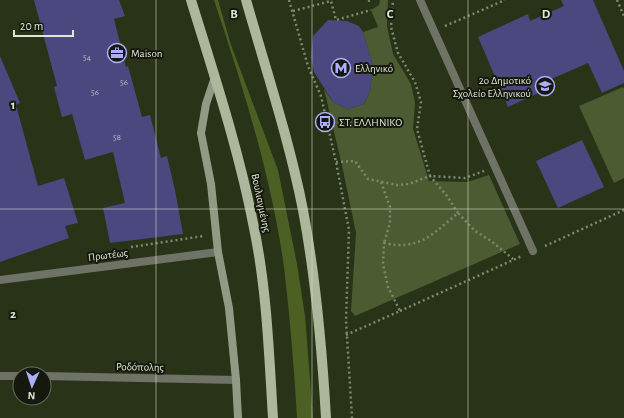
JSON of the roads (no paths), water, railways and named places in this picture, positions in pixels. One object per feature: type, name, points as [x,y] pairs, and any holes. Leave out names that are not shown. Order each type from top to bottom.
[{"type":"main road","name":"Βουλιαγμένης","points":[[190,0],[215,77],[242,173],[255,229],[263,284],[273,418]]},
{"type":"main road","points":[[246,0],[284,131],[303,210],[320,326],[326,418]]},
{"type":"street","points":[[420,0],[533,251]]},
{"type":"street","points":[[215,77],[206,104],[201,133],[211,184],[218,252],[229,308],[238,418]]},
{"type":"street","name":"Πρωτέως","points":[[0,280],[218,252]]},
{"type":"street","points":[[0,376],[12,376]]},
{"type":"street","name":"Ροδόπολης","points":[[52,376],[236,380]]},
{"type":"place","name":"Maison","points":[[117,53]]},
{"type":"place","name":"Ελληνικό","points":[[341,68]]},
{"type":"place","name":"2ο Δημοτικό Σχολείο Ελληνικού","points":[[545,86]]},
{"type":"place","name":"ΣΤ. ΕΛΛΗΝΙΚΟ","points":[[325,122]]}]
